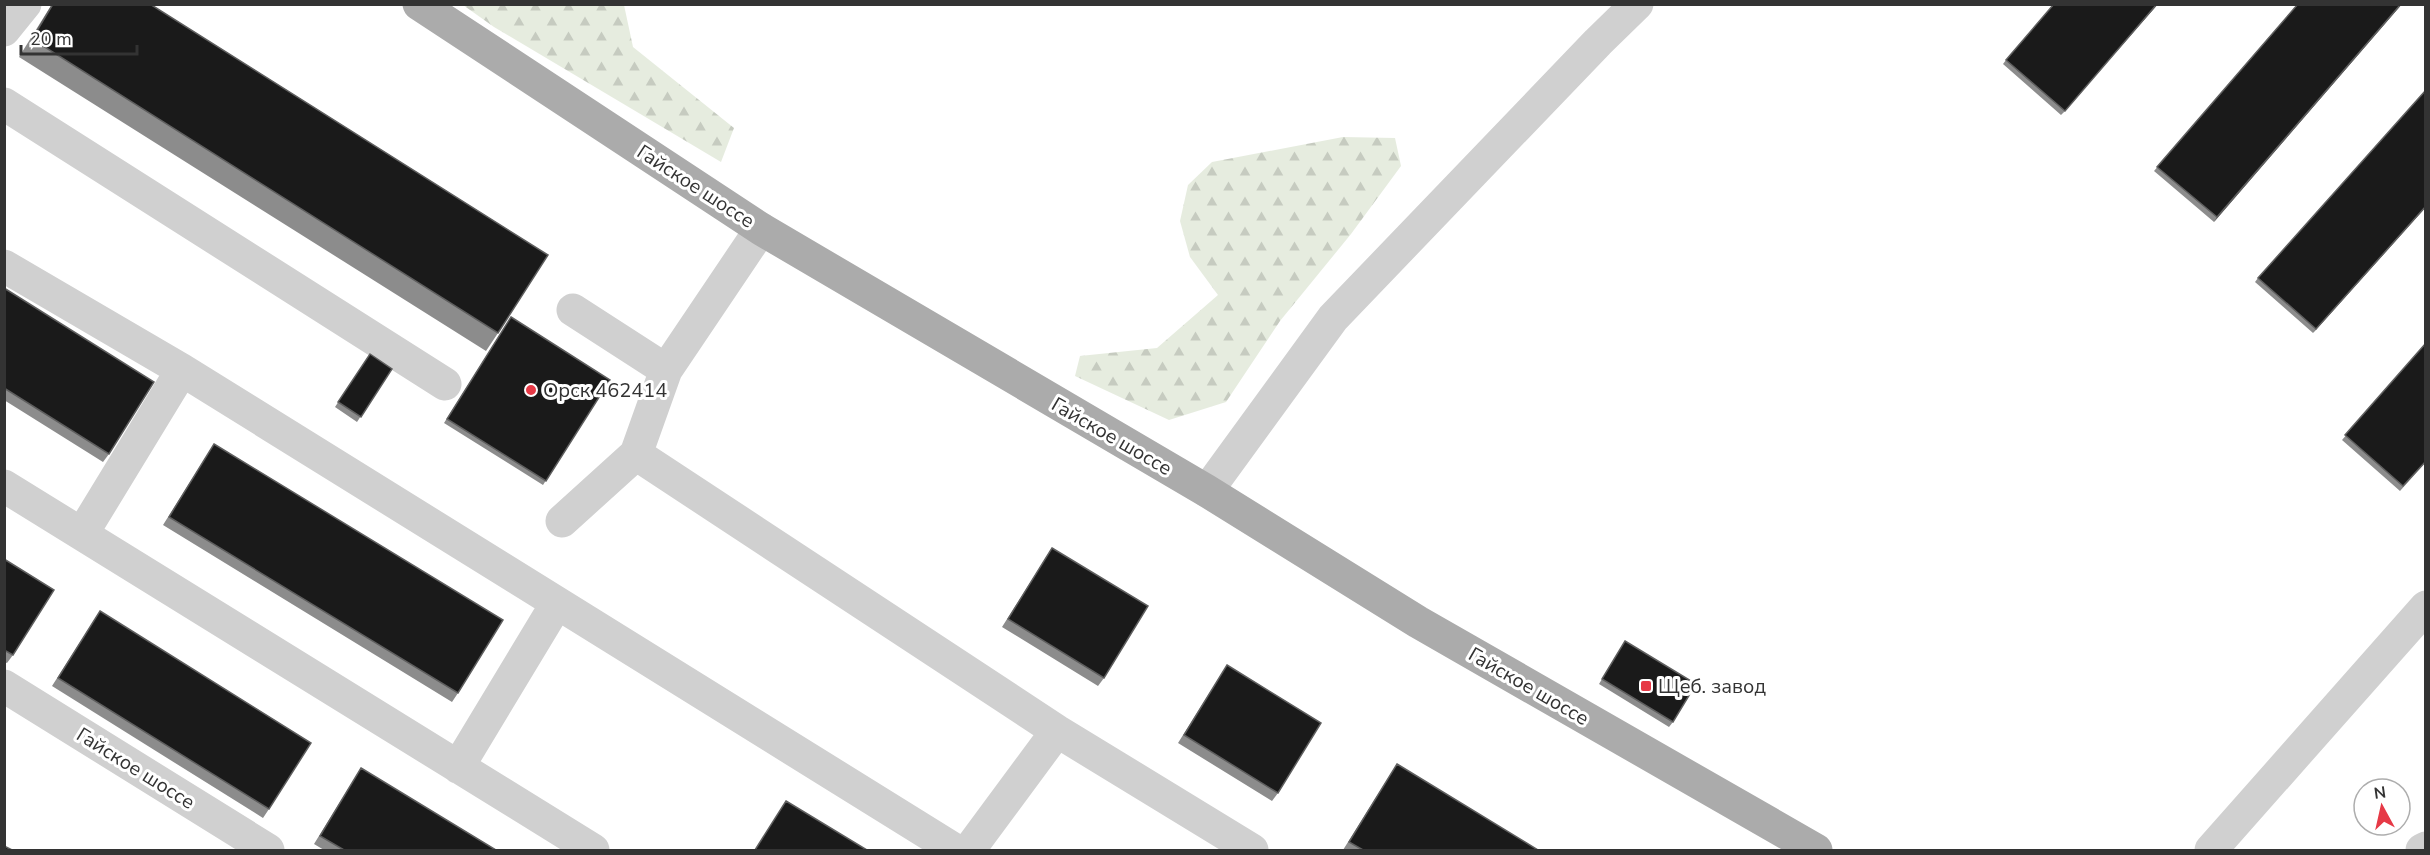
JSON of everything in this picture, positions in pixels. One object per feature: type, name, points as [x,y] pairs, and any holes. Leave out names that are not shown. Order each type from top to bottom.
[{"type":"main road","name":"Гайское шоссе","points":[[419,4],[762,230],[1207,491],[1418,622],[1816,850]]},
{"type":"street","points":[[4,30],[25,4]]},
{"type":"street","points":[[1207,491],[1333,318],[1637,4]]},
{"type":"street","points":[[4,104],[445,384]]},
{"type":"street","points":[[562,521],[636,454],[666,370],[762,230]]},
{"type":"street","points":[[4,266],[182,370],[955,850]]},
{"type":"street","points":[[573,310],[666,370]]},
{"type":"street","points":[[82,534],[182,370]]},
{"type":"street","points":[[636,454],[1058,731],[1252,850]]},
{"type":"street","points":[[4,486],[593,850]]},
{"type":"street","points":[[458,767],[557,603]]},
{"type":"street","points":[[2211,850],[2426,607]]},
{"type":"street","name":"Гайское шоссе","points":[[4,686],[268,850]]},
{"type":"street","points":[[969,850],[1058,731]]},
{"type":"green space","points":[[463,5],[624,5],[633,47],[734,128],[721,162],[494,27]]},
{"type":"green space","points":[[1343,137],[1395,138],[1401,166],[1351,234],[1280,321],[1226,402],[1169,420],[1075,376],[1080,356],[1157,348],[1218,295],[1190,257],[1180,221],[1188,185],[1212,162]]},
{"type":"building","points":[[53,4],[150,4],[548,255],[498,333],[32,39]]},
{"type":"building","points":[[2054,4],[2157,4],[2065,111],[2006,60]]},
{"type":"building","points":[[2298,4],[2401,4],[2217,217],[2157,167]]},
{"type":"building","points":[[2426,90],[2426,206],[2316,329],[2258,278]]},
{"type":"building","points":[[4,288],[154,382],[109,454],[4,388]]},
{"type":"building","points":[[511,317],[610,380],[546,481],[447,419]]},
{"type":"building","points":[[2426,343],[2426,461],[2403,486],[2345,435]]},
{"type":"building","points":[[370,354],[392,369],[361,417],[338,402]]},
{"type":"building","points":[[214,444],[503,620],[458,693],[169,517]]},
{"type":"building","points":[[1052,548],[1148,606],[1104,678],[1008,619]]},
{"type":"building","points":[[4,559],[54,590],[13,655],[4,650]]},
{"type":"building","points":[[100,611],[311,743],[269,809],[58,678]]},
{"type":"building","name":"Щеб. завод","points":[[1625,641],[1696,684],[1673,722],[1602,679]]},
{"type":"building","points":[[1227,665],[1321,723],[1278,793],[1184,735]]},
{"type":"building","points":[[1397,764],[1538,850],[1363,850],[1349,842]]},
{"type":"building","points":[[361,768],[496,850],[344,850],[320,836]]},
{"type":"building","points":[[786,801],[867,850],[755,850]]},
{"type":"place","name":"Орск 462414","points":[[531,390]]},
{"type":"place","name":"Щеб. завод","points":[[1646,686]]}]
